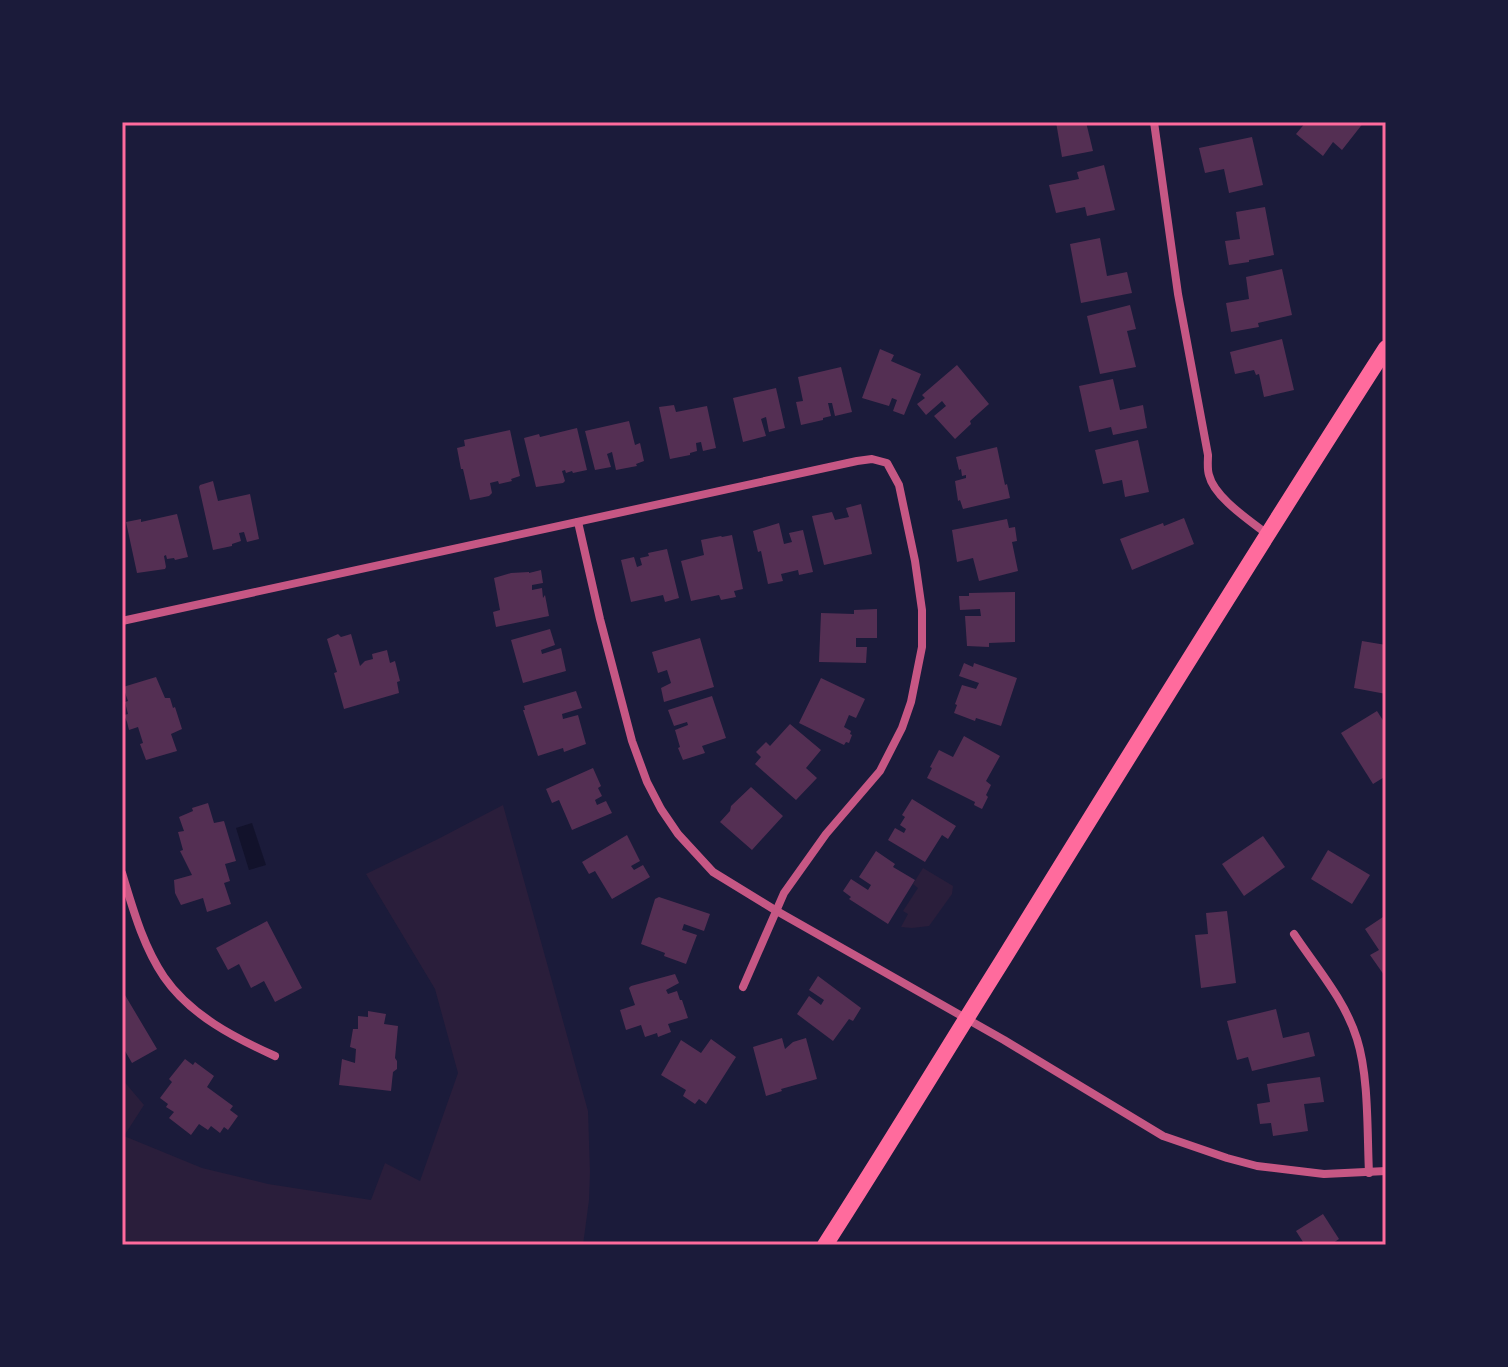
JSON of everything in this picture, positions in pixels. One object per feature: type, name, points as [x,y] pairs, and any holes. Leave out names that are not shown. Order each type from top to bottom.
[{"type":"main road","points":[[825,1245],[1386,348]]},
{"type":"street","points":[[1154,122],[1178,294],[1208,455],[1209,476],[1229,504],[1267,534]]},
{"type":"street","points":[[122,621],[857,461],[872,459],[887,463],[899,485],[922,610],[922,647],[914,690],[902,728],[880,771],[826,834],[784,893],[743,987]]},
{"type":"street","points":[[578,522],[632,741],[647,782],[678,834],[713,872],[1163,1136],[1257,1166],[1324,1174],[1386,1171]]},
{"type":"street","points":[[122,873],[135,918],[164,977],[203,1016],[243,1042],[275,1056]]},
{"type":"street","points":[[1294,934],[1343,1006],[1357,1037],[1363,1064],[1369,1173]]},
{"type":"shaded area","points":[[503,805],[588,1111],[589,1200],[583,1245],[122,1245],[122,1079],[144,1105],[124,1136],[202,1168],[268,1184],[371,1200],[385,1163],[420,1181],[458,1073],[435,989],[366,874]]},
{"type":"shaded area","points":[[252,823],[266,865],[249,870],[236,828]]},
{"type":"shaded area","points":[[923,868],[953,886],[952,894],[929,926],[901,927],[908,914],[903,911],[918,888],[913,884]]},
{"type":"building","points":[[1056,122],[1086,122],[1093,151],[1062,157]]},
{"type":"building","points":[[1306,122],[1364,122],[1342,150],[1333,142],[1323,156],[1296,134]]},
{"type":"building","points":[[1252,137],[1263,185],[1229,193],[1224,169],[1205,173],[1199,148]]},
{"type":"building","points":[[1104,165],[1115,210],[1087,216],[1085,207],[1056,213],[1049,185],[1079,179],[1077,172]]},
{"type":"building","points":[[1265,207],[1274,255],[1229,265],[1225,241],[1240,239],[1236,212]]},
{"type":"building","points":[[1100,238],[1107,276],[1127,272],[1132,293],[1081,303],[1070,244]]},
{"type":"building","points":[[1282,269],[1292,315],[1258,323],[1259,327],[1231,332],[1226,303],[1249,299],[1246,277]]},
{"type":"building","points":[[1130,305],[1136,329],[1127,331],[1136,367],[1100,374],[1087,316]]},
{"type":"building","points":[[1282,339],[1294,390],[1264,397],[1259,374],[1256,375],[1254,370],[1235,374],[1230,352]]},
{"type":"building","points":[[880,349],[894,355],[891,361],[921,374],[904,415],[893,411],[897,400],[892,398],[889,406],[862,398]]},
{"type":"building","points":[[957,365],[989,404],[955,439],[934,416],[946,406],[942,401],[926,415],[917,404],[925,398],[922,395]]},
{"type":"building","points":[[841,367],[852,412],[835,416],[832,403],[828,403],[831,416],[801,425],[796,402],[803,401],[798,377]]},
{"type":"building","points":[[1113,379],[1120,410],[1143,405],[1147,428],[1113,435],[1111,427],[1089,432],[1079,386]]},
{"type":"building","points":[[776,388],[785,428],[769,432],[766,417],[761,419],[766,436],[743,442],[733,398]]},
{"type":"building","points":[[674,405],[676,412],[707,406],[716,448],[703,451],[701,442],[696,443],[697,451],[670,459],[659,407]]},
{"type":"building","points":[[629,421],[635,445],[640,443],[644,461],[637,466],[616,470],[612,452],[607,454],[611,467],[595,470],[585,431]]},
{"type":"building","points":[[577,428],[587,470],[573,473],[562,471],[563,483],[536,487],[524,438]]},
{"type":"building","points":[[510,430],[520,476],[512,481],[490,483],[492,493],[489,496],[470,500],[457,448],[465,446],[464,440]]},
{"type":"building","points":[[1138,440],[1149,492],[1125,497],[1122,480],[1103,484],[1095,450]]},
{"type":"building","points":[[997,447],[1010,498],[963,509],[958,501],[955,481],[966,478],[966,475],[962,476],[956,457]]},
{"type":"building","points":[[213,481],[218,501],[250,494],[259,539],[247,542],[244,532],[239,533],[241,541],[213,550],[199,487]]},
{"type":"building","points":[[861,504],[872,554],[824,565],[812,516],[832,512],[835,520],[849,517],[846,508]]},
{"type":"building","points":[[177,514],[188,557],[175,560],[167,559],[166,555],[165,569],[137,573],[126,522]]},
{"type":"building","points":[[1184,518],[1194,544],[1132,570],[1120,539]]},
{"type":"building","points":[[1007,519],[1009,528],[1015,527],[1017,541],[1012,542],[1018,571],[979,581],[973,558],[957,562],[952,530]]},
{"type":"building","points":[[779,523],[784,544],[792,542],[789,533],[803,530],[813,572],[799,575],[798,570],[781,574],[783,581],[768,584],[753,531]]},
{"type":"building","points":[[732,535],[743,589],[734,591],[736,597],[721,600],[719,595],[691,601],[681,561],[704,555],[701,540]]},
{"type":"building","points":[[667,549],[679,598],[665,602],[663,595],[631,602],[621,560],[634,557],[637,567],[642,565],[640,558],[649,556],[648,553]]},
{"type":"building","points":[[541,570],[543,583],[532,585],[532,590],[542,588],[549,616],[496,627],[493,612],[500,610],[494,578]]},
{"type":"building","points":[[1015,592],[1015,642],[989,643],[989,647],[967,646],[965,616],[981,616],[980,609],[960,610],[959,596]]},
{"type":"building","points":[[877,609],[877,638],[856,638],[856,647],[867,647],[866,663],[819,662],[821,613],[854,614],[854,610]]},
{"type":"building","points":[[550,629],[555,645],[541,650],[542,654],[561,648],[566,671],[523,683],[511,640]]},
{"type":"building","points":[[338,634],[341,637],[351,634],[360,666],[373,659],[372,654],[387,650],[390,663],[395,661],[400,681],[397,682],[399,693],[344,709],[327,639]]},
{"type":"building","points":[[700,638],[714,687],[664,702],[661,688],[671,683],[667,670],[658,673],[652,652]]},
{"type":"building","points":[[1362,641],[1386,645],[1386,694],[1354,688]]},
{"type":"building","points":[[964,663],[973,667],[974,663],[1017,678],[1001,726],[954,713],[962,685],[976,689],[979,683],[959,676]]},
{"type":"building","points":[[156,677],[165,698],[170,698],[175,707],[182,729],[171,734],[177,751],[146,760],[138,727],[129,730],[124,715],[128,714],[125,702],[128,701],[123,687]]},
{"type":"building","points":[[821,678],[865,699],[856,718],[849,715],[844,727],[852,735],[849,743],[844,745],[799,723]]},
{"type":"building","points":[[576,691],[582,708],[562,714],[563,719],[578,715],[586,744],[564,752],[563,748],[538,756],[524,706]]},
{"type":"building","points":[[712,696],[726,738],[702,746],[705,753],[683,760],[675,730],[688,725],[687,722],[674,726],[668,710]]},
{"type":"building","points":[[1377,711],[1386,725],[1386,776],[1373,784],[1341,733]]},
{"type":"building","points":[[790,724],[821,750],[806,768],[817,778],[796,800],[755,764],[761,757],[756,752],[766,742],[770,746]]},
{"type":"building","points":[[964,736],[1000,756],[986,781],[991,785],[982,809],[974,805],[975,802],[927,778],[939,750],[953,757]]},
{"type":"building","points":[[593,768],[601,786],[598,788],[602,796],[595,800],[597,805],[606,801],[612,813],[572,830],[559,800],[552,803],[546,789]]},
{"type":"building","points":[[751,787],[783,816],[752,850],[720,822]]},
{"type":"building","points":[[912,799],[956,826],[948,839],[942,835],[925,862],[888,840],[895,828],[904,833],[906,829],[900,825],[905,817],[902,815]]},
{"type":"building","points":[[208,803],[214,823],[224,821],[236,861],[225,864],[230,881],[224,883],[231,904],[207,912],[203,898],[181,905],[175,893],[174,880],[192,875],[180,851],[183,850],[178,832],[184,831],[179,817],[193,811],[192,808]]},
{"type":"building","points":[[627,835],[640,861],[631,866],[634,870],[643,865],[650,877],[612,899],[595,871],[589,874],[582,862]]},
{"type":"building","points":[[1263,836],[1285,867],[1244,896],[1222,864]]},
{"type":"building","points":[[1328,850],[1370,875],[1352,904],[1311,879]]},
{"type":"building","points":[[876,851],[895,864],[893,867],[915,880],[888,924],[849,899],[851,897],[843,891],[851,879],[868,890],[871,885],[859,877]]},
{"type":"building","points":[[659,897],[710,914],[704,931],[684,924],[682,930],[697,935],[686,964],[641,944],[655,899]]},
{"type":"building","points":[[1227,911],[1236,983],[1201,988],[1195,935],[1208,934],[1206,913]]},
{"type":"building","points":[[1386,915],[1384,975],[1370,955],[1379,950],[1365,929]]},
{"type":"building","points":[[267,921],[302,988],[275,1002],[264,981],[251,988],[239,964],[228,970],[216,948]]},
{"type":"building","points":[[675,974],[679,983],[666,990],[668,994],[677,991],[688,1018],[668,1024],[671,1032],[658,1037],[657,1033],[645,1037],[641,1025],[626,1030],[620,1010],[635,1005],[629,988]]},
{"type":"building","points":[[818,976],[861,1008],[833,1041],[797,1014],[809,996],[821,1005],[824,1000],[809,990]]},
{"type":"building","points":[[122,990],[157,1049],[132,1063],[125,1051],[122,1053]]},
{"type":"building","points":[[1276,1009],[1283,1038],[1309,1032],[1315,1056],[1252,1071],[1248,1057],[1237,1060],[1227,1021]]},
{"type":"building","points":[[368,1011],[386,1014],[384,1024],[398,1026],[397,1069],[393,1072],[391,1091],[339,1085],[342,1059],[355,1063],[356,1049],[350,1047],[353,1029],[358,1029],[358,1016],[368,1017]]},
{"type":"building","points":[[782,1038],[785,1049],[793,1042],[806,1038],[817,1079],[766,1096],[753,1047]]},
{"type":"building","points":[[711,1039],[736,1057],[706,1104],[699,1099],[695,1104],[683,1096],[686,1090],[661,1075],[681,1040],[701,1053]]},
{"type":"building","points":[[185,1059],[193,1065],[195,1062],[214,1076],[207,1087],[233,1106],[230,1110],[238,1116],[228,1130],[224,1127],[220,1133],[211,1126],[208,1130],[199,1124],[191,1135],[169,1118],[174,1112],[160,1098],[172,1082],[169,1079]]},
{"type":"building","points":[[1320,1077],[1324,1102],[1304,1104],[1308,1131],[1273,1136],[1271,1123],[1260,1124],[1257,1104],[1270,1102],[1267,1084]]},
{"type":"building","points":[[1323,1214],[1339,1239],[1330,1245],[1305,1245],[1296,1231]]}]
